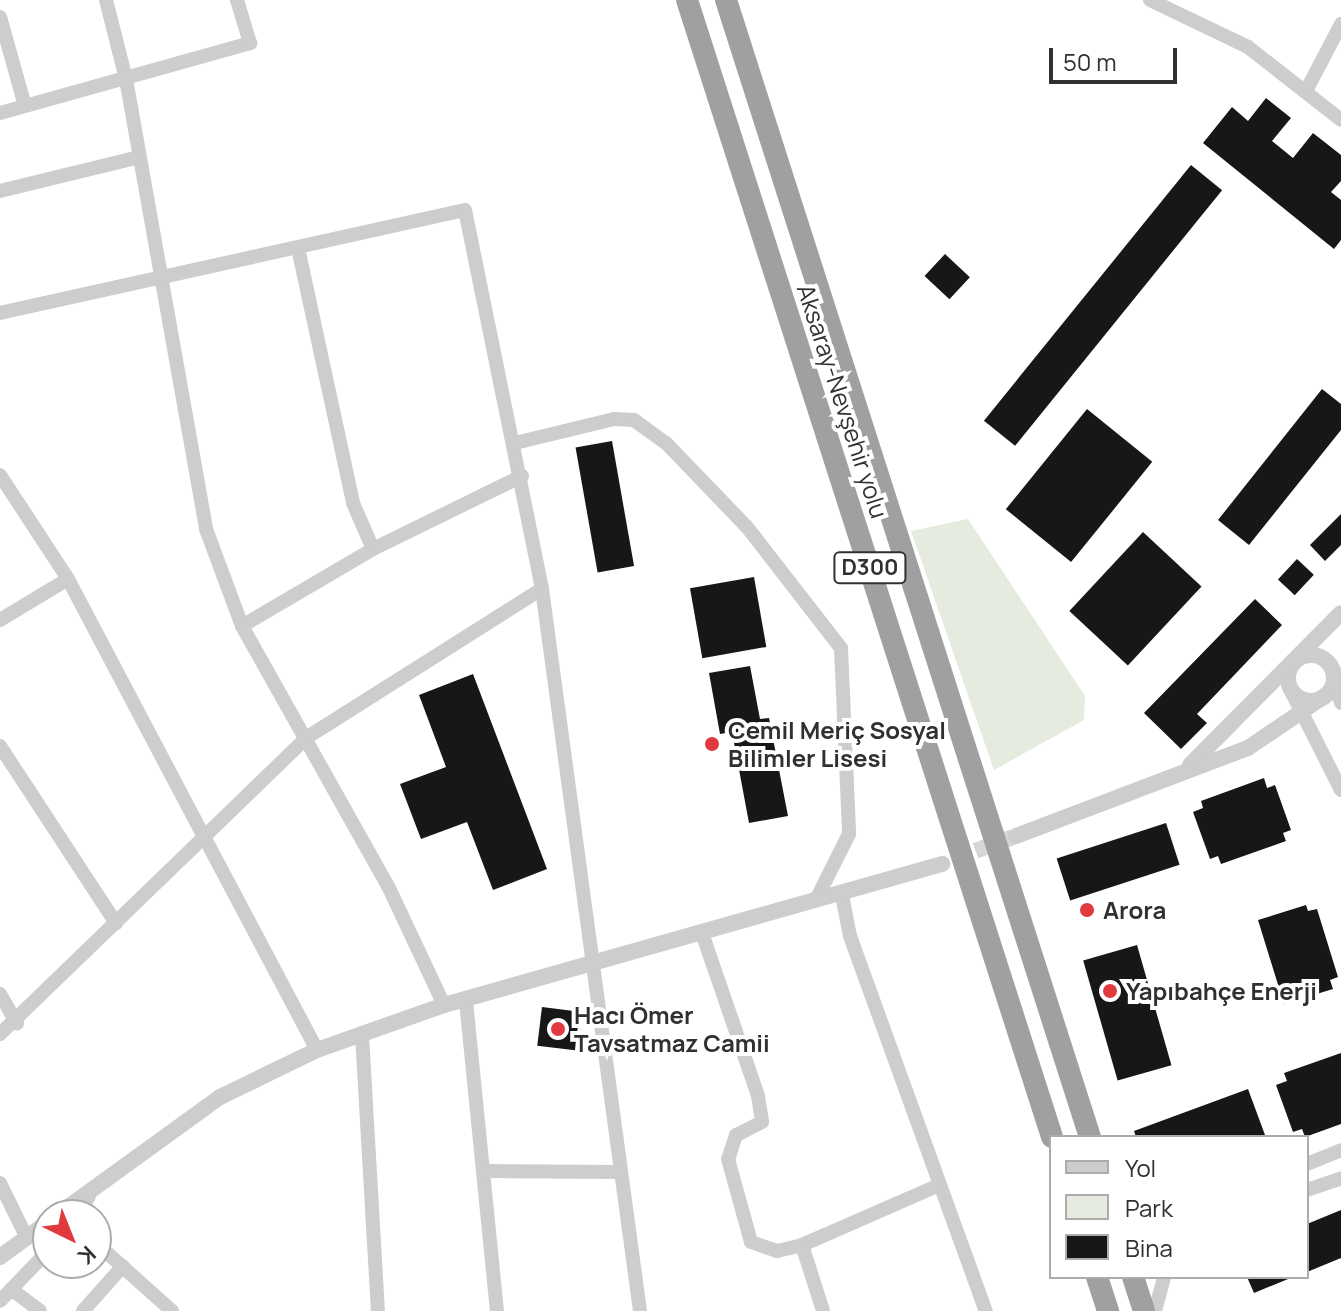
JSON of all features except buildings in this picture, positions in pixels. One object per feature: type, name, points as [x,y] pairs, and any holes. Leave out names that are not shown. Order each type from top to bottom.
[{"type":"highway","name":"Aksaray-Nevşehir yolu","points":[[687,0],[1051,1135]]},
{"type":"highway","name":"Aksaray-Nevşehir yolu","points":[[726,0],[1089,1135]]},
{"type":"highway","points":[[1098,1279],[1108,1311]]},
{"type":"highway","points":[[1134,1279],[1144,1311]]},
{"type":"street","points":[[106,0],[126,79],[206,529],[242,626],[389,888],[444,1005]]},
{"type":"street","points":[[0,113],[250,43],[237,0]]},
{"type":"street","points":[[1150,0],[1248,47],[1341,120]]},
{"type":"street","points":[[0,17],[25,106]]},
{"type":"street","points":[[1306,91],[1341,24]]},
{"type":"street","points":[[0,191],[139,157]]},
{"type":"street","points":[[0,313],[465,210],[522,476],[542,589],[618,1172],[640,1311]]},
{"type":"street","points":[[298,248],[353,503],[373,549]]},
{"type":"street","points":[[515,443],[614,419],[634,420],[667,444],[747,527],[841,648],[849,834],[816,900]]},
{"type":"street","points":[[0,475],[68,579],[317,1050]]},
{"type":"street","points":[[242,626],[373,549],[522,476]]},
{"type":"street","points":[[0,620],[68,579]]},
{"type":"street","points":[[0,1034],[17,1023],[306,738],[542,589]]},
{"type":"street","points":[[1183,772],[1341,613]]},
{"type":"street","points":[[1295,661],[1318,656],[1335,687]]},
{"type":"street","points":[[1295,661],[1288,675],[1291,691],[1301,717],[1341,790]]},
{"type":"street","points":[[1291,691],[1312,701],[1335,687]]},
{"type":"street","points":[[1016,836],[1248,748],[1301,717],[1335,687]]},
{"type":"street","points":[[0,746],[116,923]]},
{"type":"street","points":[[84,1199],[220,1097],[317,1050],[444,1005],[842,895],[942,864]]},
{"type":"street","points":[[842,895],[850,936],[937,1186],[986,1311]]},
{"type":"street","points":[[702,933],[758,1096],[762,1122],[736,1135],[728,1159],[751,1242],[777,1251],[802,1245],[937,1186]]},
{"type":"street","points":[[0,994],[17,1023]]},
{"type":"street","points":[[466,1001],[487,1171],[497,1311]]},
{"type":"street","points":[[362,1035],[378,1311]]},
{"type":"street","points":[[1309,1163],[1341,1150]]},
{"type":"street","points":[[487,1171],[618,1172]]},
{"type":"street","points":[[1309,1189],[1341,1178]]},
{"type":"street","points":[[0,1183],[27,1238]]},
{"type":"street","points":[[0,1257],[32,1234]]},
{"type":"street","points":[[802,1245],[823,1311]]},
{"type":"street","points":[[112,1257],[172,1311]]},
{"type":"street","points":[[83,1311],[123,1266]]},
{"type":"street","points":[[0,1301],[32,1267]]},
{"type":"street","points":[[1091,1279],[1098,1311]]},
{"type":"street","points":[[1155,1311],[1163,1279]]},
{"type":"street","points":[[11,1289],[40,1311]]},
{"type":"green space","points":[[968,519],[1085,696],[1084,720],[994,770],[911,531]]},
{"type":"tunnel","points":[[953,859],[1016,836]]},
{"type":"place","name":"Cemil Meriç Sosyal Bilimler Lisesi","points":[[712,744]]},
{"type":"place","name":"Arora","points":[[1087,910]]},
{"type":"place","name":"Yapıbahçe Enerji","points":[[1110,991]]},
{"type":"place","name":"Hacı Ömer Tavsatmaz Camii","points":[[558,1029]]}]
